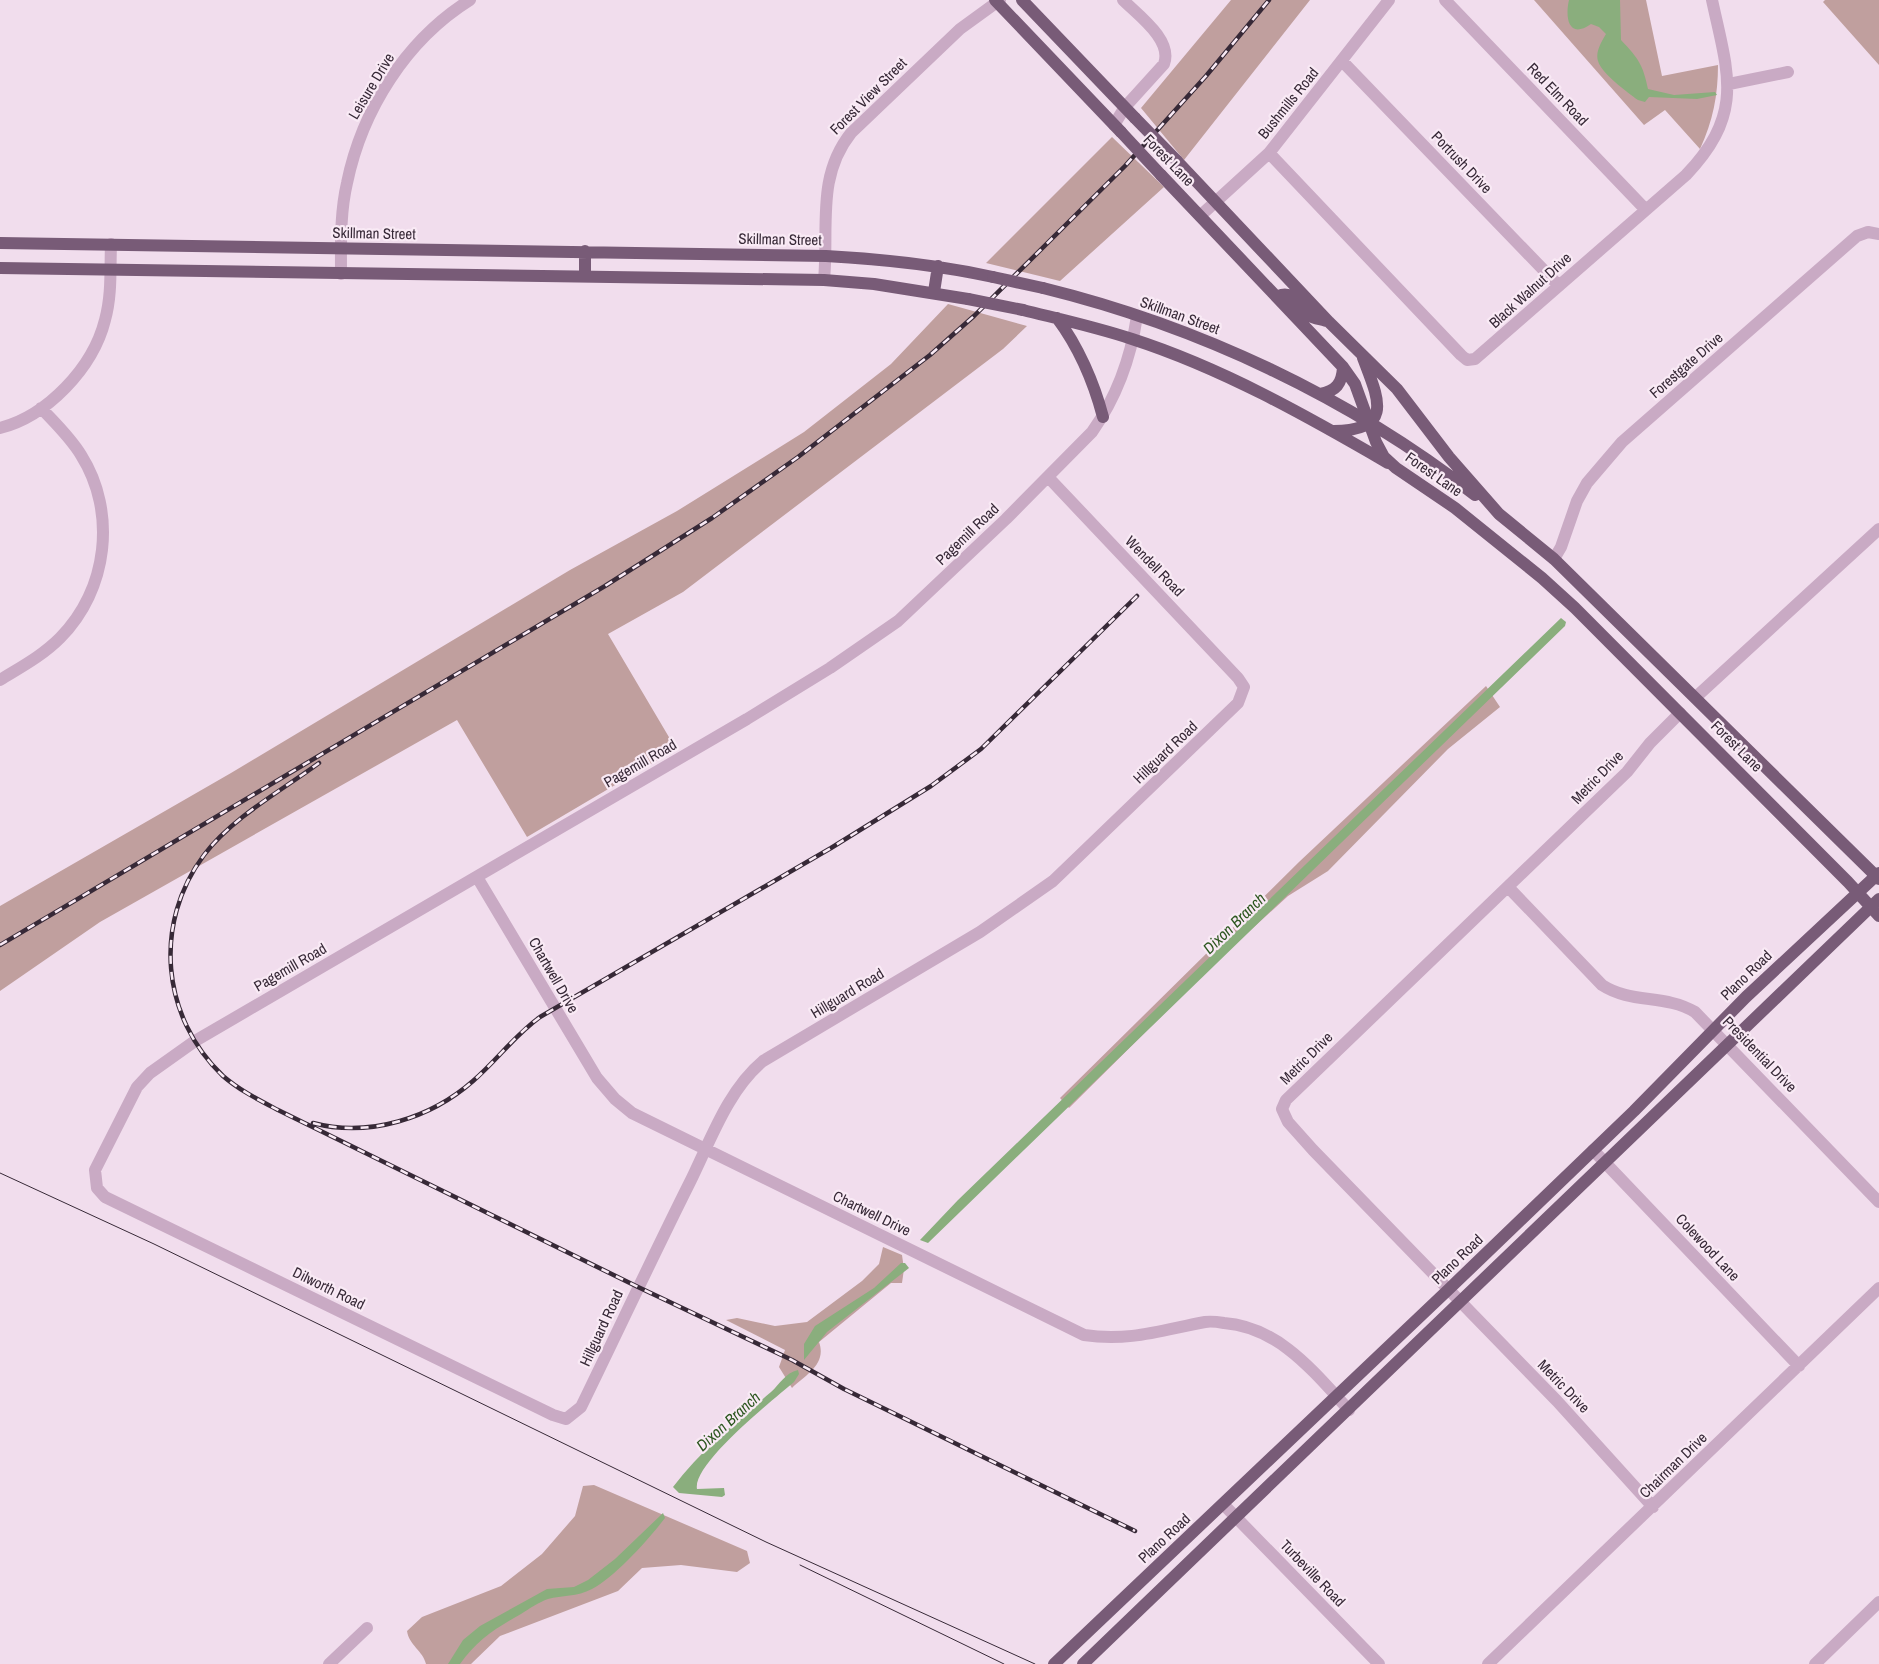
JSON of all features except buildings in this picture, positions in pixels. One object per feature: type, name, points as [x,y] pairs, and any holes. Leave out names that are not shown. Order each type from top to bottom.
[{"type":"main road","name":"Forest Lane","points":[[1022,0],[1329,322],[1397,389],[1450,457],[1499,514],[1554,559],[1878,876]]},
{"type":"main road","name":"Forest Lane","points":[[997,1],[1344,367],[1355,384],[1376,442],[1384,457],[1396,468],[1455,508],[1542,578],[1680,713],[1857,892],[1876,907]]},
{"type":"main road","name":"Skillman Street","points":[[0,243],[826,256],[880,259],[938,266],[1043,288],[1137,316],[1223,348],[1320,394],[1370,424],[1426,460],[1499,514]]},
{"type":"main road","points":[[585,251],[585,275]]},
{"type":"main road","points":[[934,292],[938,266]]},
{"type":"main road","points":[[0,268],[341,274],[585,275],[824,280],[934,292],[1023,310],[1134,340],[1250,389],[1332,431],[1396,468]]},
{"type":"main road","points":[[1278,296],[1284,294],[1291,295],[1311,316],[1329,322]]},
{"type":"main road","points":[[1056,318],[1072,341],[1099,401],[1102,417]]},
{"type":"main road","points":[[1332,431],[1354,430],[1370,424],[1378,407],[1376,394],[1362,355]]},
{"type":"main road","points":[[1320,394],[1331,392],[1338,386],[1343,379],[1344,367]]},
{"type":"main road","points":[[1542,578],[1554,559]]},
{"type":"main road","points":[[1680,713],[1696,697]]},
{"type":"main road","name":"Plano Road","points":[[1054,1664],[1449,1289],[1593,1150],[1713,1029],[1857,892],[1878,876]]},
{"type":"main road","points":[[1083,1664],[1728,1044],[1876,907]]},
{"type":"street","name":"Leisure Drive","points":[[341,274],[346,184],[358,141],[367,119],[412,50],[440,21],[470,0]]},
{"type":"street","points":[[1117,129],[1125,107],[1164,64],[1167,57],[1160,39],[1123,0]]},
{"type":"street","name":"Bushmills Road","points":[[1200,216],[1268,152],[1389,0]]},
{"type":"street","name":"Red Elm Road","points":[[1445,0],[1646,210]]},
{"type":"street","name":"Black Walnut Drive","points":[[1268,152],[1467,360],[1475,360],[1686,175],[1713,141],[1724,113],[1729,84],[1712,0]]},
{"type":"street","name":"Forest View Street","points":[[824,280],[827,197],[830,174],[842,144],[851,133],[960,29],[997,1]]},
{"type":"street","name":"Portrush Drive","points":[[1342,61],[1558,286]]},
{"type":"street","points":[[1729,84],[1788,72]]},
{"type":"street","name":"Forestgate Drive","points":[[1554,559],[1561,547],[1577,501],[1587,483],[1622,442],[1857,236],[1868,232],[1879,234]]},
{"type":"street","points":[[0,428],[25,419],[41,408],[78,373],[96,346],[107,309],[111,244]]},
{"type":"street","name":"Pagemill Road","points":[[95,1170],[137,1087],[150,1073],[195,1041],[747,719],[878,637],[924,598],[1092,432],[1118,387],[1134,340],[1137,316]]},
{"type":"street","points":[[0,680],[42,654],[70,626],[93,588],[102,555],[102,512],[91,476],[72,443],[41,408]]},
{"type":"street","name":"Wendell Road","points":[[1048,477],[1238,678]]},
{"type":"street","points":[[1696,697],[1879,529]]},
{"type":"street","name":"Hillguard Road","points":[[566,1419],[581,1407],[706,1150],[737,1089],[748,1074],[763,1061],[980,932],[1053,881],[1238,703],[1244,687],[1238,678]]},
{"type":"street","name":"Metric Drive","points":[[1653,1506],[1557,1401],[1300,1136],[1288,1122],[1282,1109],[1286,1100],[1371,1016],[1627,772],[1650,743],[1680,713]]},
{"type":"street","name":"Chartwell Drive","points":[[477,877],[597,1078],[615,1099],[632,1113],[1084,1335],[1106,1339],[1134,1338],[1208,1321],[1256,1328],[1290,1350],[1349,1410]]},
{"type":"street","name":"Presidential Drive","points":[[1508,887],[1602,985],[1613,992],[1633,997],[1674,1002],[1695,1012],[1879,1202]]},
{"type":"street","name":"Colewood Lane","points":[[1593,1150],[1799,1366]]},
{"type":"street","name":"Dilworth Road","points":[[95,1170],[98,1188],[105,1197],[553,1415],[566,1419]]},
{"type":"street","name":"Chairman Drive","points":[[1488,1664],[1879,1288]]},
{"type":"street","name":"Turbeville Road","points":[[1223,1504],[1379,1664]]},
{"type":"street","points":[[1814,1664],[1879,1602]]},
{"type":"street","points":[[329,1664],[367,1628]]},
{"type":"shaded area","points":[[1231,0],[1310,0],[1184,160],[1141,108]]},
{"type":"shaded area","points":[[1534,0],[1646,0],[1662,76],[1718,65],[1714,108],[1700,149],[1665,110],[1644,125]]},
{"type":"shaded area","points":[[1569,0],[1620,0],[1621,40],[1639,63],[1648,89],[1674,95],[1715,92],[1717,95],[1697,99],[1649,97],[1645,102],[1638,100],[1615,82],[1600,66],[1597,54],[1606,34],[1599,27],[1591,24],[1577,29],[1573,28],[1570,24],[1568,19]]},
{"type":"shaded area","points":[[1825,0],[1879,0],[1879,65],[1823,2]]},
{"type":"shaded area","points":[[1112,137],[1164,187],[1060,281],[986,263]]},
{"type":"shaded area","points":[[948,304],[1027,326],[1003,349],[683,592],[608,634],[676,749],[527,837],[457,720],[100,922],[0,991],[0,906],[231,773],[570,570],[677,511],[804,432],[891,364]]},
{"type":"shaded area","points":[[1561,618],[1566,622],[1565,626],[928,1243],[920,1240],[958,1200]]},
{"type":"shaded area","points":[[1486,686],[1500,707],[1448,749],[1328,871],[1288,896],[1221,957],[1069,1108],[1060,1098],[1299,862]]},
{"type":"shaded area","points":[[883,1247],[902,1255],[904,1269],[902,1283],[891,1283],[819,1342],[821,1350],[818,1363],[809,1374],[792,1388],[779,1367],[785,1350],[726,1320],[737,1318],[775,1326],[807,1322],[862,1281],[879,1264]]},
{"type":"shaded area","points":[[901,1263],[905,1263],[909,1268],[827,1332],[804,1360],[804,1344],[815,1326],[874,1288]]},
{"type":"shaded area","points":[[798,1370],[799,1374],[794,1382],[736,1433],[707,1464],[699,1478],[697,1489],[724,1488],[725,1495],[722,1497],[679,1493],[673,1487],[719,1437],[771,1392],[786,1376]]},
{"type":"shaded area","points":[[594,1485],[747,1551],[750,1563],[737,1572],[681,1565],[642,1568],[618,1591],[500,1636],[471,1664],[426,1664],[422,1655],[410,1640],[407,1631],[422,1617],[501,1586],[542,1554],[575,1516],[583,1486]]},
{"type":"shaded area","points":[[663,1513],[665,1518],[631,1557],[611,1576],[592,1589],[548,1599],[538,1604],[488,1635],[473,1648],[460,1664],[448,1664],[463,1640],[480,1626],[547,1589],[574,1587],[588,1580],[615,1559]]},
{"type":"tram line","points":[[0,1173],[154,1244],[766,1542],[1035,1664]]},
{"type":"tram line","points":[[800,1565],[1004,1664]]},
{"type":"railway","points":[[0,945],[605,586],[712,518],[798,457],[930,355],[974,316],[1125,166],[1206,76],[1269,0]]},
{"type":"railway","points":[[313,1123],[334,1127],[356,1128],[398,1122],[419,1115],[456,1094],[482,1073],[522,1032],[540,1017],[831,848],[931,786],[981,749],[1137,596]]},
{"type":"railway","points":[[319,763],[258,805],[216,841],[204,855],[188,882],[177,910],[171,939],[171,969],[176,998],[187,1026],[202,1052],[223,1076],[256,1099],[278,1110],[638,1287],[792,1360],[844,1389],[1135,1531]]},
{"type":"water label","name":"Dixon Branch","points":[[1234,923]]},
{"type":"water label","name":"Dixon Branch","points":[[728,1421]]}]
